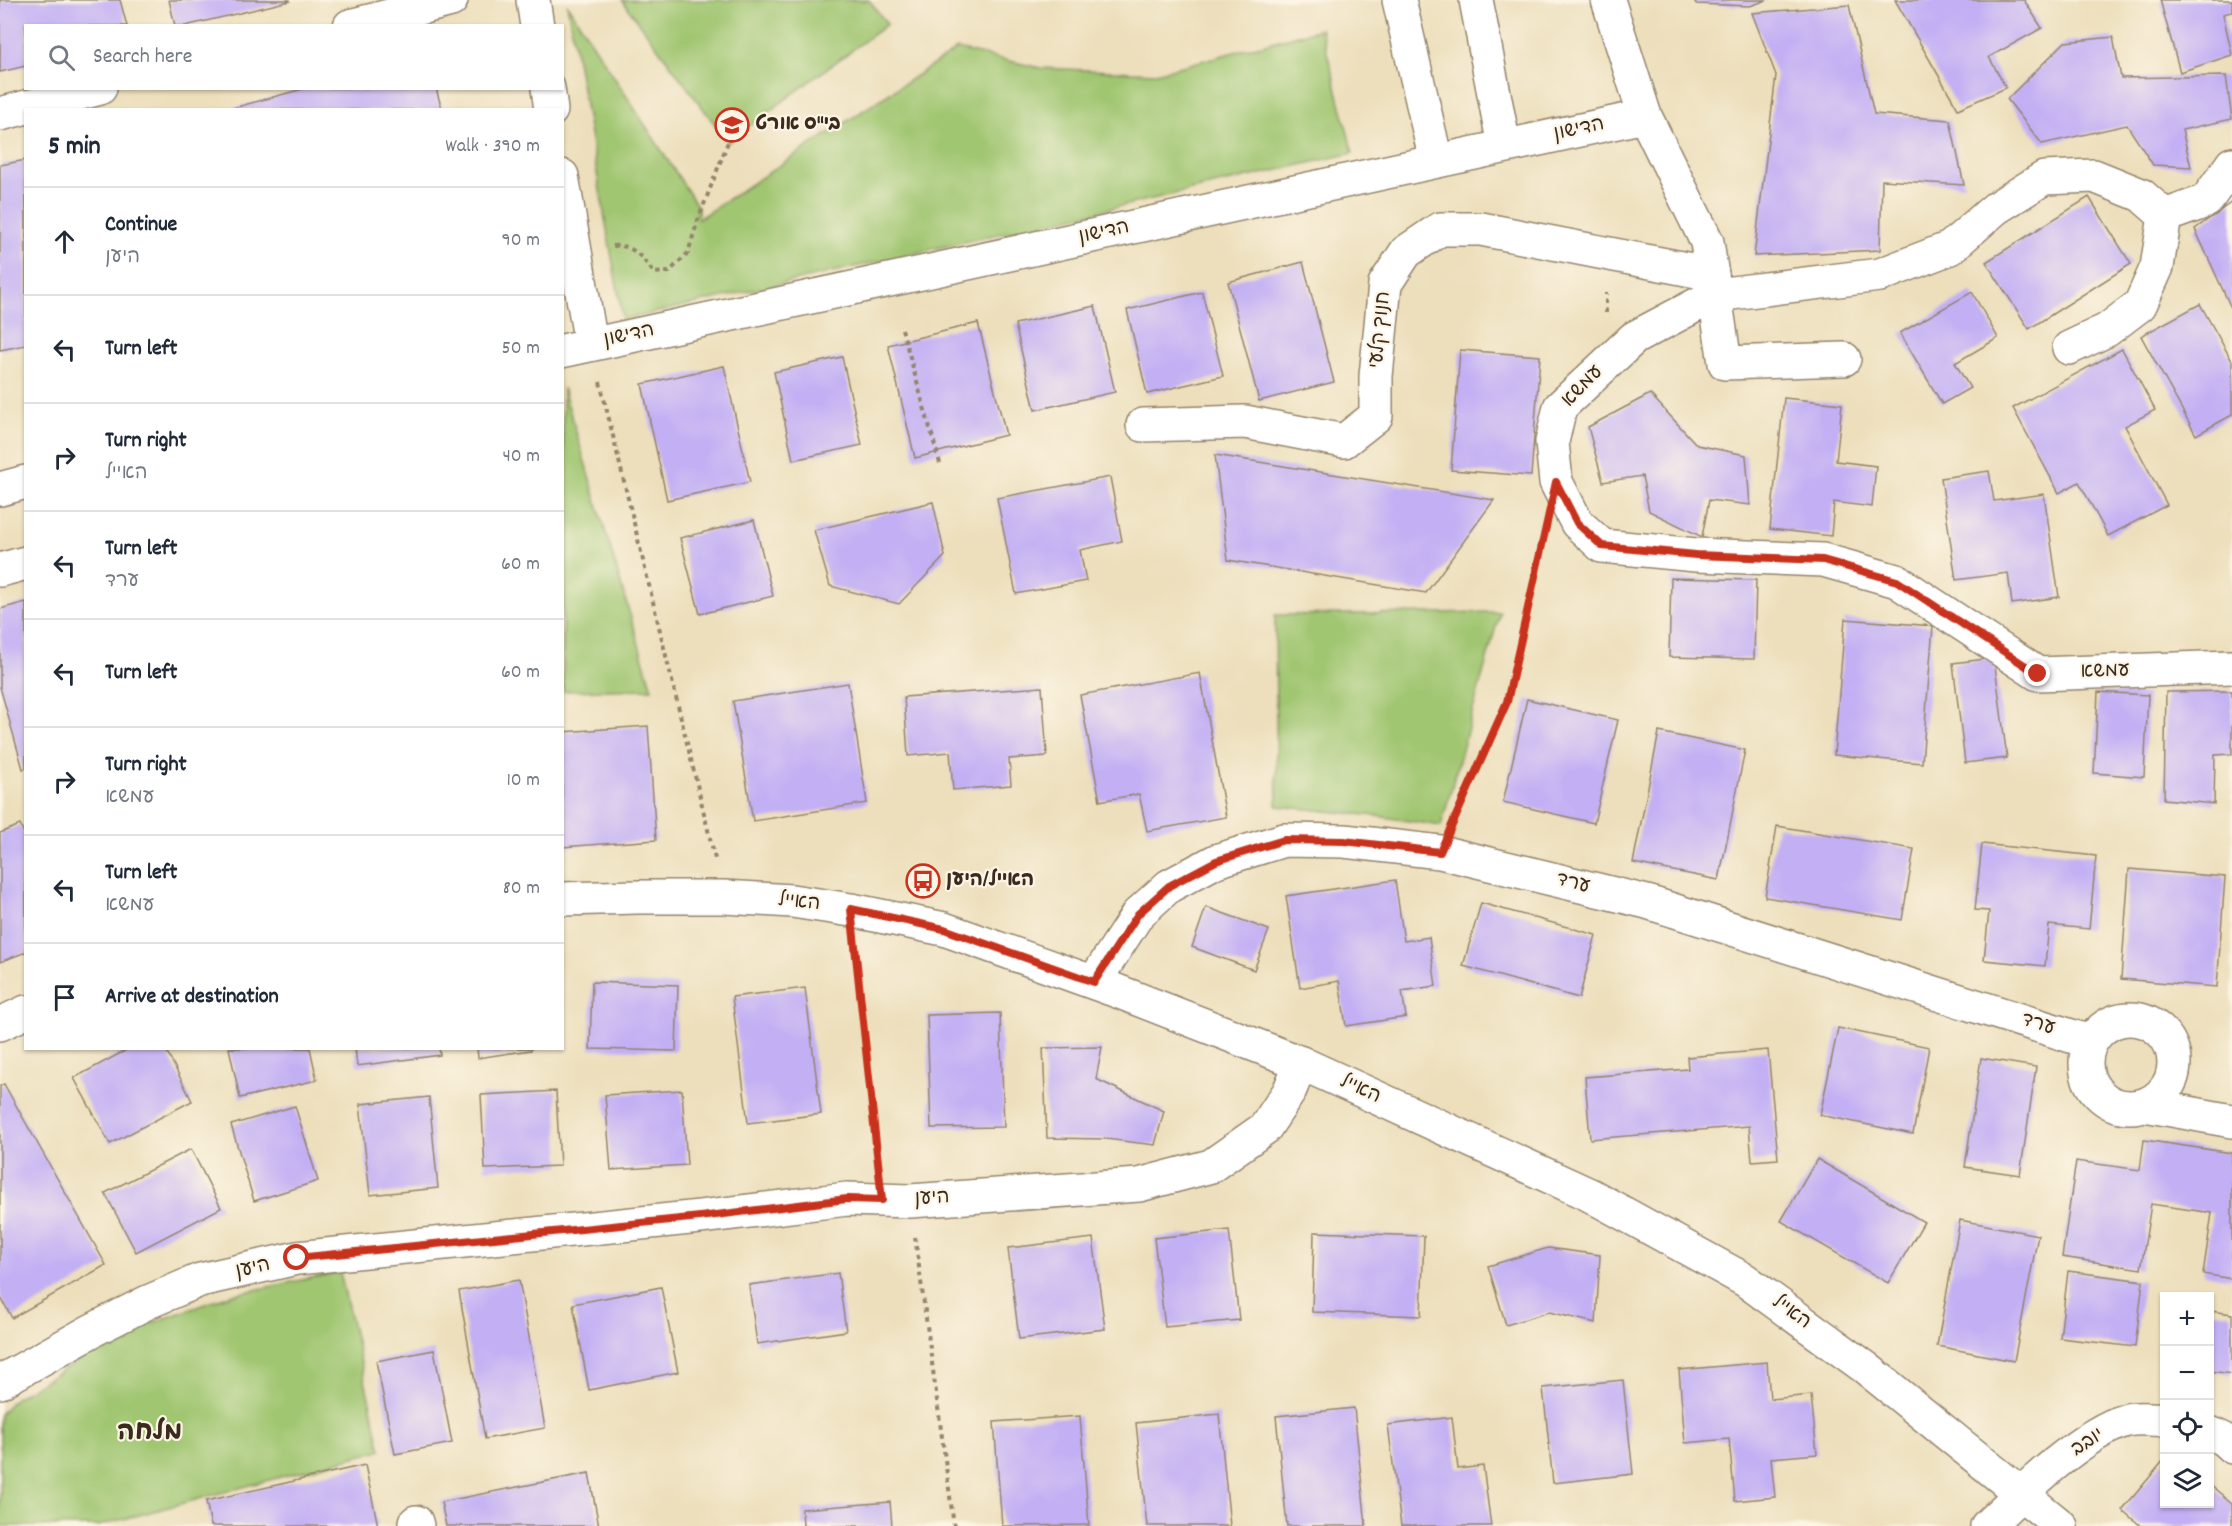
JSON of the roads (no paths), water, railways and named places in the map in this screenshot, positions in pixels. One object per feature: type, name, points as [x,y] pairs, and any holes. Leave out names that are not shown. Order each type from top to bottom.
[{"type":"street","points":[[358,24],[451,0]]},
{"type":"street","points":[[533,0],[537,24]]},
{"type":"street","points":[[1399,0],[1436,161]]},
{"type":"street","points":[[1476,0],[1504,146]]},
{"type":"street","points":[[1608,0],[1645,116],[1707,242],[1725,363],[1844,359]]},
{"type":"street","points":[[0,114],[92,90]]},
{"type":"street","points":[[548,90],[551,108]]},
{"type":"street","name":"הדישון","points":[[577,347],[1645,116]]},
{"type":"street","points":[[2165,216],[2206,201],[2232,164]]},
{"type":"street","points":[[1713,284],[1880,275],[1950,248],[1995,208],[2044,178],[2094,176],[2141,195],[2165,216]]},
{"type":"street","points":[[564,188],[575,253],[577,347]]},
{"type":"street","points":[[2069,348],[2107,330],[2139,305],[2157,267],[2165,216]]},
{"type":"street","name":"חנוך קלעי","points":[[1143,425],[1245,422],[1344,441],[1376,416],[1376,376],[1385,284],[1406,252],[1440,229],[1481,229],[1713,284]]},
{"type":"street","name":"עמשא","points":[[1713,284],[1634,338],[1560,407],[1552,442],[1556,482],[1577,523],[1602,546],[1696,555],[1823,560],[1897,581],[2038,674],[2232,667]]},
{"type":"street","points":[[0,489],[24,483]]},
{"type":"street","points":[[0,570],[24,564]]},
{"type":"street","name":"ערד","points":[[1094,982],[1138,914],[1169,886],[1216,861],[1284,840],[1344,841],[1440,852],[1647,902],[2090,1042]]},
{"type":"street","name":"האייל","points":[[564,899],[724,897],[792,901],[851,909],[944,929],[1094,982],[1301,1063],[1590,1195],[1745,1280],[1866,1368],[2022,1492],[2061,1526]]},
{"type":"street","points":[[0,1024],[24,1013]]},
{"type":"street","points":[[2128,1018],[2143,1020],[2156,1027],[2166,1038],[2173,1051],[2174,1065],[2171,1080],[2164,1092],[2145,1105],[2131,1108],[2114,1105],[2093,1090],[2087,1075],[2085,1058],[2090,1042],[2100,1030],[2114,1022],[2128,1018]]},
{"type":"street","name":"היען","points":[[0,1382],[148,1302],[200,1280],[297,1258],[700,1217],[847,1199],[896,1200],[1139,1185],[1211,1166],[1265,1128],[1289,1092],[1301,1063]]},
{"type":"street","points":[[2145,1105],[2232,1121]]},
{"type":"street","name":"יובב","points":[[1987,1526],[2022,1492],[2088,1440],[2128,1420],[2160,1419]]},
{"type":"street","points":[[2214,1435],[2232,1447]]},
{"type":"place","name":"בי\"ס אורט","points":[[732,125]]},
{"type":"place","name":"האייל/היען","points":[[923,881]]},
{"type":"district","name":"מלחה","points":[[150,1433]]}]
